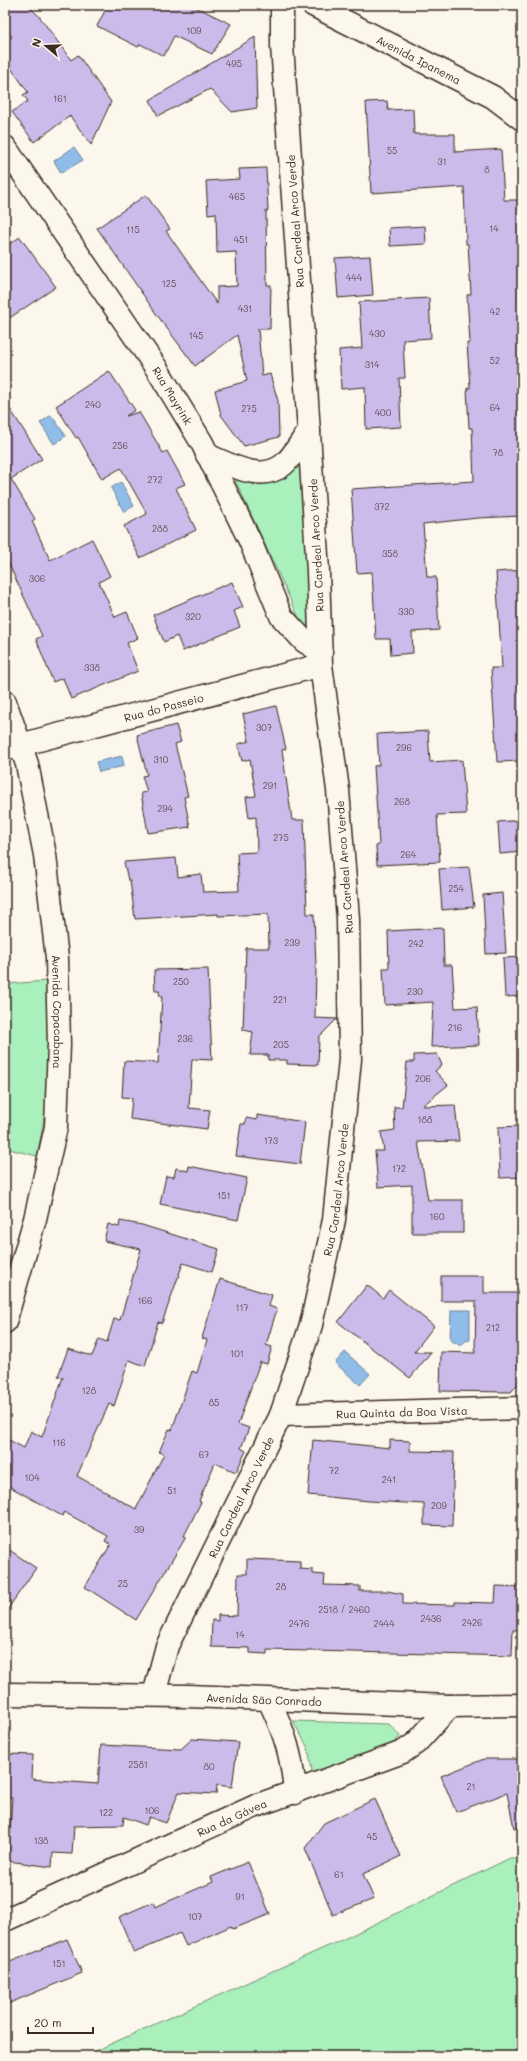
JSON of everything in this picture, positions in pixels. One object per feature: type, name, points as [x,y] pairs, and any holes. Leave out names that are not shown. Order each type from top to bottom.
[{"type":"street","name":"Rua Cardeal Arco Verde","points":[[154,1695],[167,1646],[281,1415],[311,1325],[334,1220],[350,1059],[347,904],[338,790],[321,658],[318,570],[291,159],[282,46],[282,5]]},
{"type":"street","name":"Avenida Ipanema","points":[[313,5],[493,97],[522,119]]},
{"type":"street","name":"Rua Mayrink","points":[[5,147],[158,369],[207,455],[250,541],[281,616],[304,642],[321,658]]},
{"type":"street","points":[[207,455],[258,473],[270,471],[283,465],[309,431]]},
{"type":"street","name":"Rua do Passeio","points":[[13,746],[321,658]]},
{"type":"street","name":"Avenida Copacabana","points":[[5,702],[13,746],[45,854],[57,958],[60,1044],[56,1127],[35,1219],[5,1322]]},
{"type":"street","name":"Rua Quinta da Boa Vista","points":[[281,1415],[522,1408]]},
{"type":"street","name":"Avenida São Conrado","points":[[5,1694],[154,1695],[450,1706],[522,1705]]},
{"type":"street","points":[[269,1700],[285,1733],[293,1765],[295,1793]]},
{"type":"street","name":"Rua da Gávea","points":[[5,1920],[258,1805],[295,1793],[404,1752],[416,1743],[450,1706]]},
{"type":"green space","points":[[300,454],[314,627],[308,633],[304,629],[231,471]]},
{"type":"green space","points":[[48,981],[47,1103],[37,1156],[5,1148],[5,984]]},
{"type":"green space","points":[[293,1721],[389,1724],[400,1736],[389,1750],[313,1777],[308,1748]]},
{"type":"green space","points":[[510,1858],[522,1858],[522,2056],[84,2056],[346,1938]]},
{"type":"water","points":[[74,147],[83,160],[61,173],[54,161]]},
{"type":"water","points":[[51,415],[66,436],[54,444],[40,423]]},
{"type":"water","points":[[121,482],[134,506],[124,512],[111,488]]},
{"type":"water","points":[[122,756],[124,766],[99,772],[96,762]]},
{"type":"water","points":[[451,1310],[470,1310],[470,1340],[465,1341],[461,1346],[450,1340]]},
{"type":"water","points":[[345,1352],[370,1374],[360,1385],[335,1363]]},
{"type":"building","points":[[5,5],[27,5],[39,16],[71,60],[78,55],[111,102],[91,145],[70,116],[34,142],[12,112],[28,101],[23,95],[28,92],[5,60],[5,42],[12,37],[5,27]]},
{"type":"building","points":[[108,5],[192,5],[231,24],[212,54],[174,36],[164,56],[140,44],[138,47],[97,26]]},
{"type":"building","points":[[255,37],[257,108],[232,112],[210,89],[158,116],[150,100]]},
{"type":"building","points":[[387,101],[388,110],[413,109],[414,134],[455,134],[455,152],[501,149],[504,200],[521,200],[522,217],[522,239],[520,239],[522,267],[522,516],[478,518],[423,524],[427,577],[436,577],[439,630],[412,632],[413,653],[391,655],[390,639],[376,639],[372,572],[357,573],[351,489],[474,481],[472,428],[469,428],[467,388],[470,388],[467,343],[470,343],[467,295],[471,294],[468,244],[466,244],[464,187],[371,193],[366,102]]},
{"type":"building","points":[[266,168],[268,211],[266,211],[267,285],[271,285],[270,329],[258,329],[262,376],[270,374],[278,401],[279,437],[244,446],[221,415],[215,390],[247,381],[237,335],[195,366],[157,315],[97,228],[146,195],[170,229],[166,231],[217,304],[217,287],[237,286],[236,252],[217,253],[216,213],[208,214],[206,181],[240,179],[239,169]]},
{"type":"building","points":[[425,226],[426,244],[390,246],[389,228]]},
{"type":"building","points":[[20,237],[56,287],[5,321],[5,247]]},
{"type":"building","points":[[370,256],[373,295],[338,298],[335,258]]},
{"type":"building","points":[[429,298],[431,338],[403,340],[405,378],[399,378],[401,427],[366,429],[365,387],[341,389],[339,350],[362,348],[359,302]]},
{"type":"building","points":[[109,371],[135,410],[126,416],[139,412],[163,453],[167,451],[185,484],[176,488],[196,530],[140,558],[124,526],[147,514],[121,468],[102,479],[78,437],[76,438],[56,406]]},
{"type":"building","points":[[5,401],[42,459],[11,479],[35,519],[32,521],[50,560],[92,539],[110,576],[99,582],[115,617],[127,612],[138,638],[127,643],[138,671],[71,699],[63,678],[53,682],[36,639],[42,636],[5,556]]},
{"type":"building","points":[[522,570],[522,761],[497,762],[491,668],[502,668],[496,572]]},
{"type":"building","points":[[232,582],[243,607],[234,611],[240,627],[183,651],[177,636],[164,642],[153,615]]},
{"type":"building","points":[[276,706],[286,749],[282,750],[292,820],[304,820],[307,914],[314,914],[316,967],[315,1018],[337,1019],[319,1037],[318,1065],[287,1064],[287,1060],[268,1060],[268,1055],[250,1055],[253,1032],[243,1030],[246,948],[269,948],[268,914],[218,916],[218,914],[135,919],[130,880],[128,880],[124,862],[176,858],[178,877],[201,874],[203,892],[239,891],[237,853],[257,852],[256,817],[249,818],[246,797],[256,796],[250,759],[242,761],[238,744],[249,741],[243,714]]},
{"type":"building","points":[[176,725],[181,742],[175,744],[188,796],[184,797],[190,827],[148,833],[141,793],[147,792],[142,776],[147,775],[137,735]]},
{"type":"building","points":[[428,731],[430,762],[462,760],[466,814],[437,815],[440,862],[377,865],[376,846],[379,845],[374,766],[379,765],[377,734]]},
{"type":"building","points":[[522,820],[522,852],[500,854],[498,822]]},
{"type":"building","points":[[469,867],[474,907],[442,910],[439,869]]},
{"type":"building","points":[[502,893],[506,953],[486,954],[483,895]]},
{"type":"building","points":[[443,928],[444,965],[452,965],[455,1008],[477,1007],[479,1045],[431,1047],[433,1002],[385,1005],[383,968],[389,968],[388,931]]},
{"type":"building","points":[[522,957],[522,996],[505,997],[503,958]]},
{"type":"building","points":[[208,969],[212,1060],[192,1059],[189,1108],[210,1110],[207,1129],[130,1119],[132,1098],[122,1097],[124,1061],[158,1063],[162,997],[160,997],[159,991],[155,991],[154,970]]},
{"type":"building","points":[[437,1054],[442,1065],[435,1071],[448,1085],[422,1106],[455,1105],[459,1141],[418,1142],[428,1200],[463,1200],[463,1233],[412,1233],[412,1185],[378,1187],[375,1151],[384,1151],[381,1132],[395,1130],[394,1107],[402,1107],[407,1062],[414,1062],[414,1055]]},
{"type":"building","points":[[257,1115],[305,1122],[300,1164],[236,1156],[241,1124],[245,1124],[246,1118],[257,1120]]},
{"type":"building","points":[[522,1126],[522,1177],[500,1178],[498,1127]]},
{"type":"building","points":[[189,1166],[247,1178],[238,1220],[160,1204],[166,1176],[174,1177],[176,1168],[188,1171]]},
{"type":"building","points":[[120,1221],[142,1225],[219,1249],[212,1272],[183,1263],[162,1323],[158,1322],[145,1366],[129,1360],[114,1406],[109,1404],[77,1476],[136,1509],[164,1454],[159,1452],[169,1429],[172,1430],[192,1371],[197,1373],[207,1340],[202,1338],[220,1279],[272,1295],[269,1306],[277,1309],[266,1345],[272,1347],[267,1364],[260,1362],[238,1424],[249,1428],[241,1448],[246,1451],[236,1472],[215,1463],[199,1501],[201,1502],[184,1536],[186,1537],[136,1620],[85,1587],[111,1544],[105,1541],[108,1536],[64,1512],[62,1516],[5,1484],[5,1438],[24,1448],[31,1431],[42,1437],[63,1377],[58,1376],[68,1349],[92,1356],[99,1339],[107,1342],[114,1319],[120,1320],[141,1249],[104,1241],[108,1224],[119,1227]]},
{"type":"building","points":[[441,1276],[484,1276],[484,1293],[522,1293],[522,1379],[511,1392],[440,1391],[441,1352],[475,1353],[476,1301],[441,1301]]},
{"type":"building","points":[[367,1285],[383,1298],[389,1290],[434,1326],[414,1352],[431,1352],[410,1378],[338,1322]]},
{"type":"building","points":[[313,1440],[390,1448],[390,1440],[410,1441],[410,1451],[454,1452],[452,1526],[424,1525],[424,1504],[369,1501],[308,1495]]},
{"type":"building","points":[[5,1547],[36,1568],[5,1613]]},
{"type":"building","points":[[247,1559],[300,1561],[300,1569],[313,1570],[313,1574],[325,1575],[324,1585],[360,1586],[360,1591],[387,1591],[403,1594],[403,1604],[455,1605],[455,1602],[495,1603],[496,1586],[522,1587],[522,1630],[513,1630],[512,1656],[267,1650],[267,1654],[250,1653],[250,1648],[211,1647],[212,1620],[218,1621],[218,1615],[237,1616],[238,1574],[247,1574]]},
{"type":"building","points":[[192,1739],[238,1742],[232,1787],[217,1785],[216,1794],[179,1792],[166,1823],[149,1817],[146,1825],[124,1817],[123,1825],[74,1826],[72,1854],[53,1853],[52,1867],[8,1861],[12,1798],[6,1798],[8,1754],[33,1755],[32,1779],[98,1784],[101,1745],[181,1749]]},
{"type":"building","points":[[484,1759],[522,1759],[522,1827],[514,1828],[507,1793],[456,1812],[441,1776]]},
{"type":"building","points":[[375,1799],[401,1856],[363,1874],[374,1899],[333,1915],[305,1848],[324,1823]]},
{"type":"building","points":[[248,1862],[270,1914],[233,1929],[231,1926],[186,1946],[180,1933],[134,1953],[119,1917],[153,1902],[155,1907],[213,1882],[211,1877]]},
{"type":"building","points":[[67,1939],[82,1973],[5,2005],[5,1964]]}]
